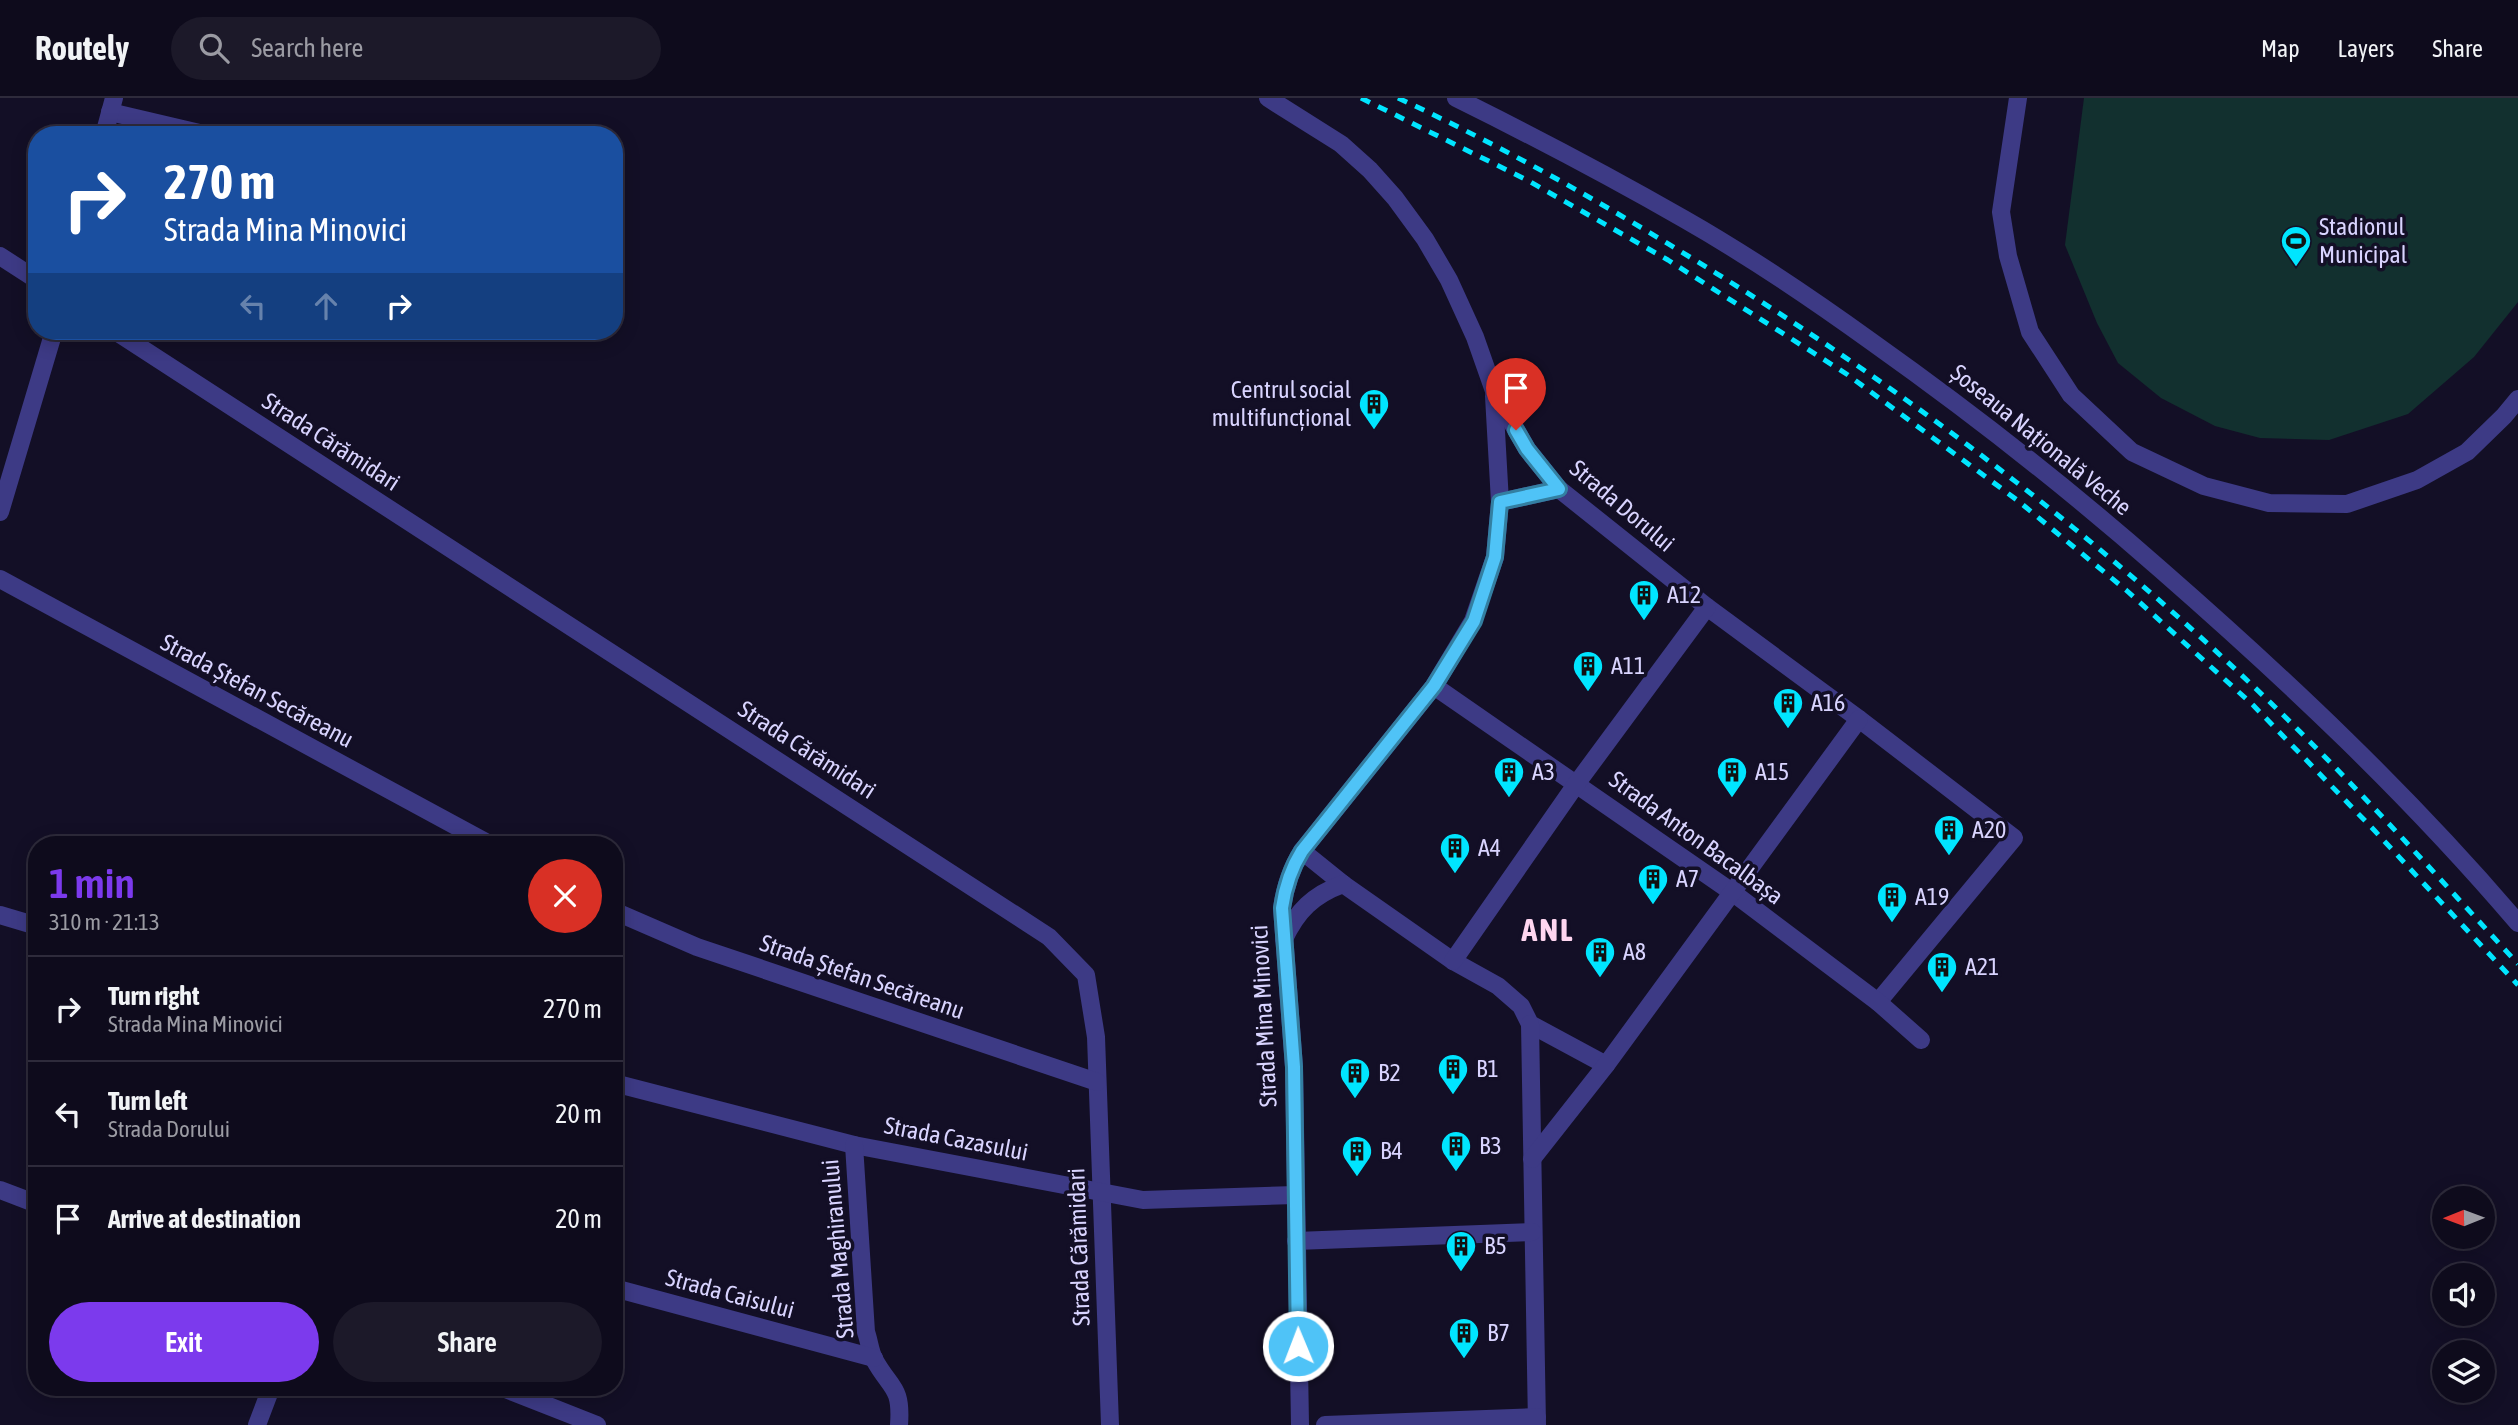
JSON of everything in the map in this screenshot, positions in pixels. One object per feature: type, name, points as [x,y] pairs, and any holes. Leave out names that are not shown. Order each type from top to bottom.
[{"type":"street","name":"Strada Dorului","points":[[1268,98],[1341,144],[1370,170],[1395,198],[1450,280],[1475,337],[1494,391],[1527,449],[1559,489],[1707,607],[2014,838],[1878,1002]]},
{"type":"street","name":"Șoseaua Națională Veche","points":[[1455,98],[1685,219],[1757,263],[1924,378],[2060,482],[2228,628],[2319,712],[2413,807],[2518,923]]},
{"type":"street","points":[[2018,98],[2001,212],[2008,256],[2030,332],[2071,395],[2132,452],[2204,486],[2269,503],[2347,504],[2417,481],[2467,452],[2518,399]]},
{"type":"street","points":[[106,126],[112,105],[179,126]]},
{"type":"street","points":[[0,256],[28,274]]},
{"type":"street","points":[[0,512],[51,340]]},
{"type":"street","name":"Strada Cărămidari","points":[[129,340],[1049,937],[1086,975],[1096,1037],[1110,1425]]},
{"type":"street","name":"Strada Mina Minovici","points":[[1300,1425],[1294,1067],[1282,908],[1285,890],[1290,870],[1302,851],[1434,686],[1474,621],[1495,557],[1500,502],[1494,391]]},
{"type":"street","points":[[1500,502],[1559,489]]},
{"type":"street","name":"Strada Ștefan Secăreanu","points":[[0,579],[474,836]]},
{"type":"street","points":[[1453,961],[1577,783],[1707,607]]},
{"type":"street","name":"Strada Anton Bacalbașa","points":[[1434,686],[1732,892],[1878,1002],[1921,1040]]},
{"type":"street","points":[[1532,1159],[1606,1065],[1859,719]]},
{"type":"street","points":[[1302,851],[1343,884],[1453,961],[1498,986],[1521,1006],[1530,1024],[1537,1421],[1325,1425]]},
{"type":"street","points":[[1284,939],[1293,920],[1306,904],[1323,892],[1343,884]]},
{"type":"street","points":[[0,915],[28,923]]},
{"type":"street","name":"Strada Ștefan Secăreanu","points":[[623,915],[697,947],[1097,1082]]},
{"type":"street","points":[[1530,1024],[1606,1065]]},
{"type":"street","name":"Strada Cazasului","points":[[623,1085],[854,1144],[1143,1200],[1295,1195]]},
{"type":"street","name":"Strada Maghiranului","points":[[854,1144],[866,1332],[874,1359],[896,1389],[899,1425]]},
{"type":"street","points":[[0,1190],[28,1201]]},
{"type":"street","points":[[1296,1241],[1532,1232]]},
{"type":"street","name":"Strada Caisului","points":[[623,1290],[874,1359]]},
{"type":"street","points":[[257,1425],[268,1396]]},
{"type":"street","points":[[523,1396],[597,1425]]},
{"type":"green space","name":"Stadionul Municipal","points":[[2084,98],[2518,98],[2518,302],[2474,357],[2408,414],[2329,440],[2260,438],[2215,426],[2161,398],[2118,363],[2097,323],[2065,245]]},
{"type":"railway","points":[[1361,98],[1527,180],[1668,260],[1848,375],[2017,500],[2126,590],[2253,705],[2518,985]]},
{"type":"railway","points":[[1398,98],[1538,169],[1675,248],[1835,350],[1989,461],[2137,581],[2277,709],[2369,803],[2518,964]]},
{"type":"place","name":"Stadionul Municipal","points":[[2296,268]]},
{"type":"place","name":"Centrul social multifuncțional","points":[[1374,431]]},
{"type":"place","name":"A12","points":[[1644,622]]},
{"type":"place","name":"A11","points":[[1588,693]]},
{"type":"place","name":"A16","points":[[1788,730]]},
{"type":"place","name":"A3","points":[[1509,799]]},
{"type":"place","name":"A15","points":[[1732,799]]},
{"type":"place","name":"A20","points":[[1949,857]]},
{"type":"place","name":"A4","points":[[1455,875]]},
{"type":"place","name":"A7","points":[[1653,906]]},
{"type":"place","name":"A19","points":[[1892,924]]},
{"type":"place","name":"A8","points":[[1600,979]]},
{"type":"place","name":"A21","points":[[1942,994]]},
{"type":"place","name":"B1","points":[[1453,1096]]},
{"type":"place","name":"B2","points":[[1355,1100]]},
{"type":"place","name":"B3","points":[[1456,1173]]},
{"type":"place","name":"B4","points":[[1357,1178]]},
{"type":"place","name":"B5","points":[[1461,1273]]},
{"type":"place","name":"B7","points":[[1464,1360]]},
{"type":"district","name":"ANL","points":[[1548,930]]},
{"type":"route","points":[[1298,1346],[1294,1067],[1282,908],[1285,890],[1290,870],[1302,851],[1434,686],[1474,621],[1495,557],[1500,502],[1559,489],[1527,449],[1516,430]]}]
